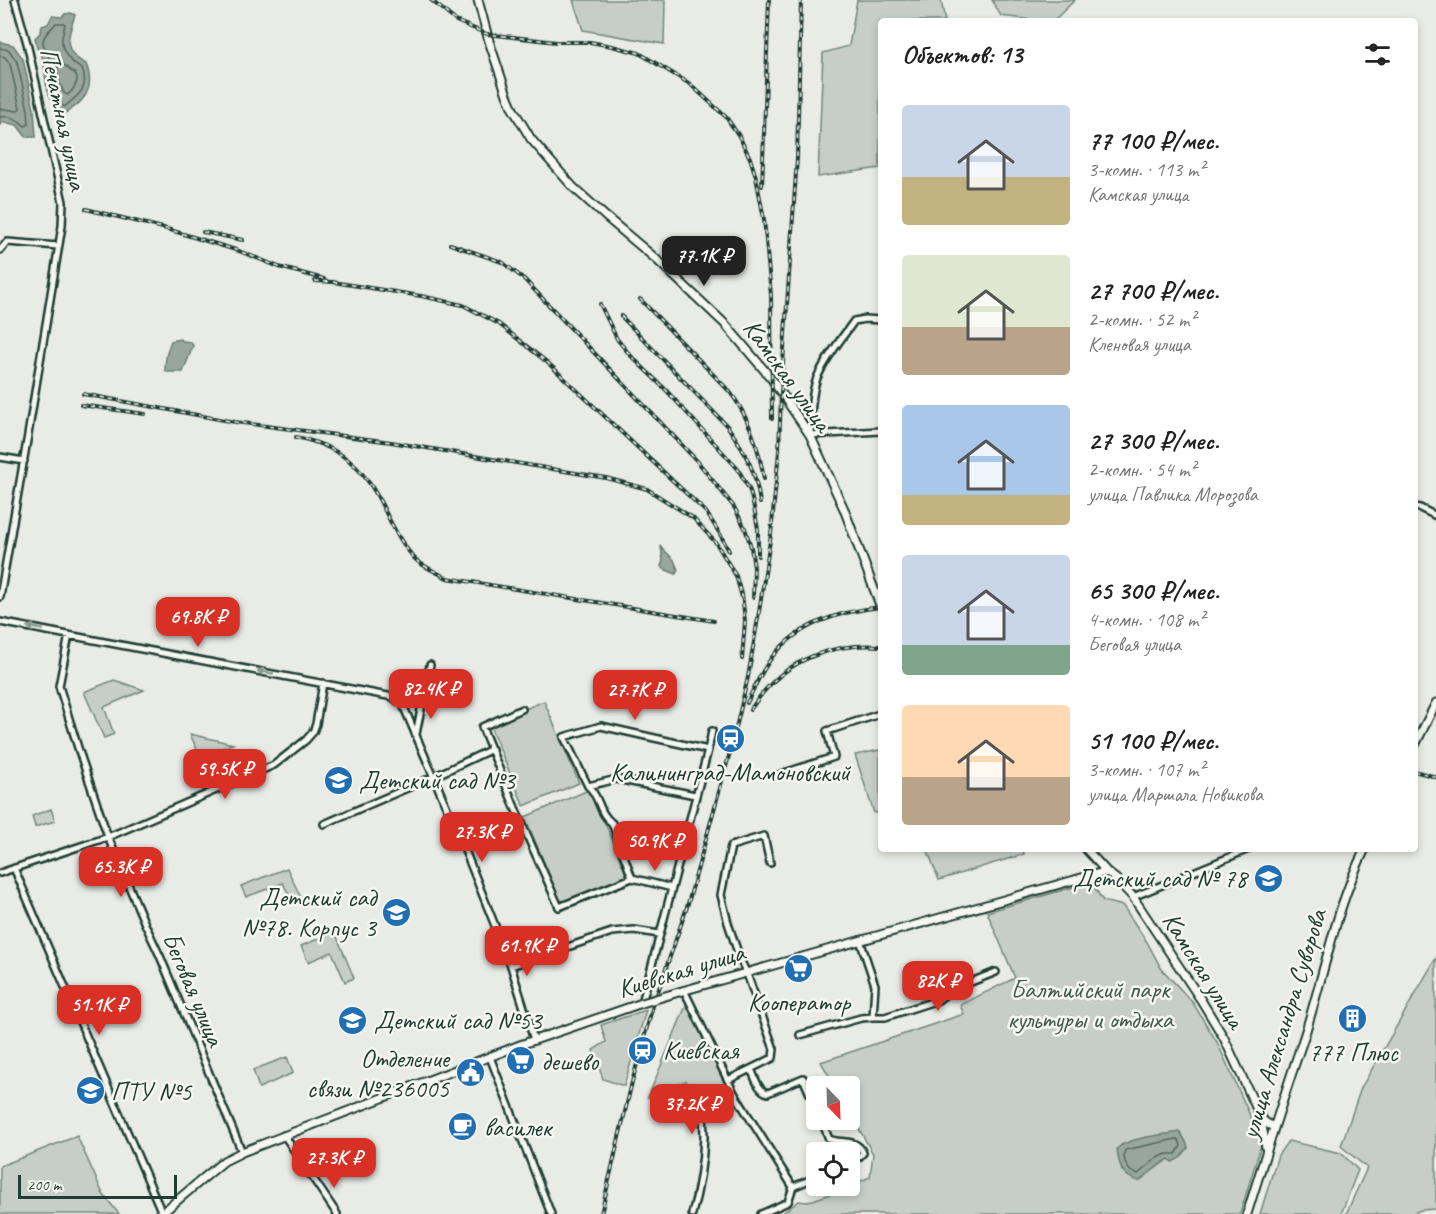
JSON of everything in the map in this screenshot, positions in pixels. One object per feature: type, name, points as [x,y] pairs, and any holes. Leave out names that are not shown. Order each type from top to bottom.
[{"type":"main road","name":"Камская улица","points":[[478,0],[503,85],[513,109],[531,139],[573,187],[656,259],[725,324],[771,378],[810,435],[844,509],[878,600]]},
{"type":"main road","points":[[1418,739],[1436,703]]},
{"type":"main road","name":"Камская улица","points":[[1089,852],[1133,897],[1201,1000],[1224,1038],[1261,1118]]},
{"type":"main road","name":"улица Александра Суворова","points":[[1247,1214],[1303,1039],[1344,898],[1364,852]]},
{"type":"main road","name":"Киевская улица","points":[[162,1214],[224,1161],[242,1152],[534,1040],[683,990],[1092,875],[1107,873]]},
{"type":"main road","points":[[1261,1118],[1266,1124],[1274,1127]]},
{"type":"main road","points":[[1261,1118],[1266,1152]]},
{"type":"street","name":"Печатная улица","points":[[0,597],[62,226],[63,202],[62,190],[15,0]]},
{"type":"street","points":[[0,250],[7,242],[58,246]]},
{"type":"street","points":[[878,320],[854,321],[817,377],[810,435],[878,431]]},
{"type":"street","points":[[0,457],[24,460]]},
{"type":"street","points":[[1418,508],[1436,516]]},
{"type":"street","points":[[0,622],[393,697],[423,700]]},
{"type":"street","name":"Беговая улица","points":[[69,635],[59,686],[79,752],[108,837],[166,968],[242,1152]]},
{"type":"street","points":[[416,735],[430,665]]},
{"type":"street","points":[[0,873],[108,837],[274,765],[313,732],[323,683]]},
{"type":"street","points":[[393,697],[403,705],[464,848],[511,966],[534,1040]]},
{"type":"street","points":[[522,709],[482,727],[559,907],[632,878],[672,888]]},
{"type":"street","points":[[775,776],[834,757],[827,731],[878,715]]},
{"type":"street","points":[[632,878],[612,823],[605,818],[593,790],[588,786],[564,737],[601,726],[708,750]]},
{"type":"street","points":[[642,1003],[712,731]]},
{"type":"street","points":[[324,824],[492,749]]},
{"type":"street","points":[[588,786],[617,779],[695,795]]},
{"type":"street","points":[[464,848],[522,824]]},
{"type":"street","points":[[728,1080],[773,1058],[774,1049],[740,959],[721,895],[731,846],[764,836],[770,863]]},
{"type":"street","name":"Камская улица","points":[[1133,897],[1243,852]]},
{"type":"street","points":[[14,868],[162,1214]]},
{"type":"street","points":[[511,966],[612,932],[634,930],[659,934]]},
{"type":"street","points":[[860,940],[875,985],[873,1017]]},
{"type":"street","points":[[800,1035],[861,1018],[885,1017],[938,1000],[951,990],[996,972]]},
{"type":"street","points":[[683,990],[734,1093],[793,1187]]},
{"type":"street","points":[[490,1057],[551,1214]]},
{"type":"street","points":[[752,1069],[761,1090],[765,1093],[803,1078],[806,1085]]},
{"type":"street","points":[[692,1214],[700,1176],[705,1103],[734,1093]]},
{"type":"street","points":[[825,1130],[829,1139],[836,1142]]},
{"type":"street","points":[[284,1135],[337,1214]]},
{"type":"street","points":[[761,1214],[788,1202],[793,1187],[806,1181]]},
{"type":"green space","points":[[573,0],[665,0],[664,44],[583,30]]},
{"type":"green space","points":[[857,0],[941,0],[944,18],[878,18],[878,168],[818,177],[823,53],[849,46]]},
{"type":"green space","points":[[992,0],[1075,0],[1056,18],[1001,16]]},
{"type":"green space","points":[[114,680],[144,690],[104,707],[114,734],[104,738],[84,692]]},
{"type":"green space","points":[[544,701],[579,783],[524,806],[489,724]]},
{"type":"green space","points":[[190,734],[233,744],[200,756]]},
{"type":"green space","points":[[878,750],[878,812],[874,813],[855,755]]},
{"type":"green space","points":[[591,789],[627,876],[561,903],[525,817]]},
{"type":"green space","points":[[51,809],[55,821],[35,827],[32,816]]},
{"type":"green space","points":[[928,852],[1024,852],[1024,854],[939,880]]},
{"type":"green space","points":[[287,868],[301,898],[292,901],[283,883],[246,897],[241,886]]},
{"type":"green space","name":"Балтийский парк культуры и отдыха","points":[[1091,882],[1103,901],[1123,906],[1161,968],[1193,1003],[1217,1042],[1262,1142],[1240,1214],[781,1214],[799,1201],[807,1202],[824,1196],[860,1196],[860,1181],[870,1177],[873,1154],[860,1130],[860,1076],[829,1076],[821,1062],[964,1014],[960,1005],[1015,978],[987,912]],"holes":[[[1180,1132],[1188,1148],[1160,1164],[1122,1171],[1118,1156],[1121,1145]]]},
{"type":"green space","points":[[335,932],[354,978],[345,982],[332,952],[308,962],[301,946]]},
{"type":"green space","points":[[1436,958],[1436,1209],[1421,1210],[1411,1214],[1346,1214],[1367,1168],[1341,1146],[1361,1088]]},
{"type":"green space","points":[[687,1003],[730,1091],[702,1101],[686,1081],[648,1097]]},
{"type":"green space","points":[[646,1010],[624,1086],[603,1079],[593,1050],[606,1042],[601,1025]]},
{"type":"green space","points":[[287,1057],[293,1073],[259,1088],[253,1070]]},
{"type":"green space","points":[[77,1136],[103,1194],[119,1214],[0,1214],[0,1166]]},
{"type":"green space","points":[[1288,1141],[1341,1153],[1358,1170],[1341,1214],[1260,1214],[1278,1155]]},
{"type":"water","points":[[71,13],[75,15],[68,43],[73,54],[86,64],[89,74],[88,90],[80,103],[57,117],[55,104],[47,88],[44,62],[35,38],[52,16],[62,17]]},
{"type":"water","points":[[0,42],[13,45],[23,59],[34,109],[36,137],[26,137],[17,125],[3,122],[0,125]]},
{"type":"water","points":[[180,339],[191,342],[193,346],[183,372],[167,372],[165,363],[167,351],[171,341]]},
{"type":"water","points":[[661,547],[674,560],[678,570],[676,574],[661,566],[663,561]]},
{"type":"water","points":[[1180,1132],[1188,1148],[1180,1158],[1172,1162],[1169,1159],[1139,1181],[1129,1177],[1122,1170],[1117,1149],[1122,1145],[1137,1139]]},
{"type":"railway","points":[[431,0],[456,21],[487,34],[556,42],[590,42],[639,53],[690,84],[726,117],[750,158],[764,219],[771,295],[772,419]]},
{"type":"railway","points":[[762,186],[769,0]]},
{"type":"railway","points":[[601,1214],[652,1009],[687,907],[732,745],[748,677],[759,612],[771,534],[779,451],[797,158],[801,0]]},
{"type":"railway","points":[[86,209],[167,229],[239,251],[279,267],[324,279]]},
{"type":"railway","points":[[203,232],[243,240]]},
{"type":"railway","points":[[450,244],[502,262],[524,279],[698,462],[734,507],[745,528],[754,568],[753,597]]},
{"type":"railway","points":[[315,281],[421,296],[463,305],[499,324],[548,363],[706,512],[729,551]]},
{"type":"railway","points":[[640,299],[737,402],[752,434],[764,479]]},
{"type":"railway","points":[[600,304],[617,339],[630,355],[666,390],[738,469],[750,491],[754,508],[758,529],[758,556]]},
{"type":"railway","points":[[621,316],[728,427],[749,463],[756,481],[760,503]]},
{"type":"railway","points":[[83,394],[235,422],[391,442],[606,478],[647,489],[693,518],[716,543],[736,576],[743,601]]},
{"type":"railway","points":[[81,405],[145,414]]},
{"type":"railway","points":[[296,437],[336,452],[357,468],[374,490],[410,553],[422,564],[447,578],[714,621]]},
{"type":"railway","points":[[742,594],[745,621],[742,659]]},
{"type":"railway","points":[[747,703],[772,657],[795,636],[835,616],[878,607]]},
{"type":"railway","points":[[750,710],[779,676],[805,660],[834,649],[878,646]]},
{"type":"railway","points":[[1418,772],[1436,777]]},
{"type":"place","name":"Калининград-Мамоновский","points":[[730,738]]},
{"type":"place","name":"Детский сад №3","points":[[338,780]]},
{"type":"place","name":"Детский сад № 78","points":[[1268,878]]},
{"type":"place","name":"Детский сад №78. Корпус 3","points":[[397,912]]},
{"type":"place","name":"Кооператор","points":[[799,968]]},
{"type":"place","name":"777 Плюс","points":[[1353,1018]]},
{"type":"place","name":"Детский сад №53","points":[[353,1020]]},
{"type":"place","name":"Киевская","points":[[642,1050]]},
{"type":"place","name":"дешево","points":[[520,1061]]},
{"type":"place","name":"Отделение связи №236005","points":[[470,1073]]},
{"type":"place","name":"ПТУ №5","points":[[90,1091]]},
{"type":"place","name":"василек","points":[[463,1127]]}]
